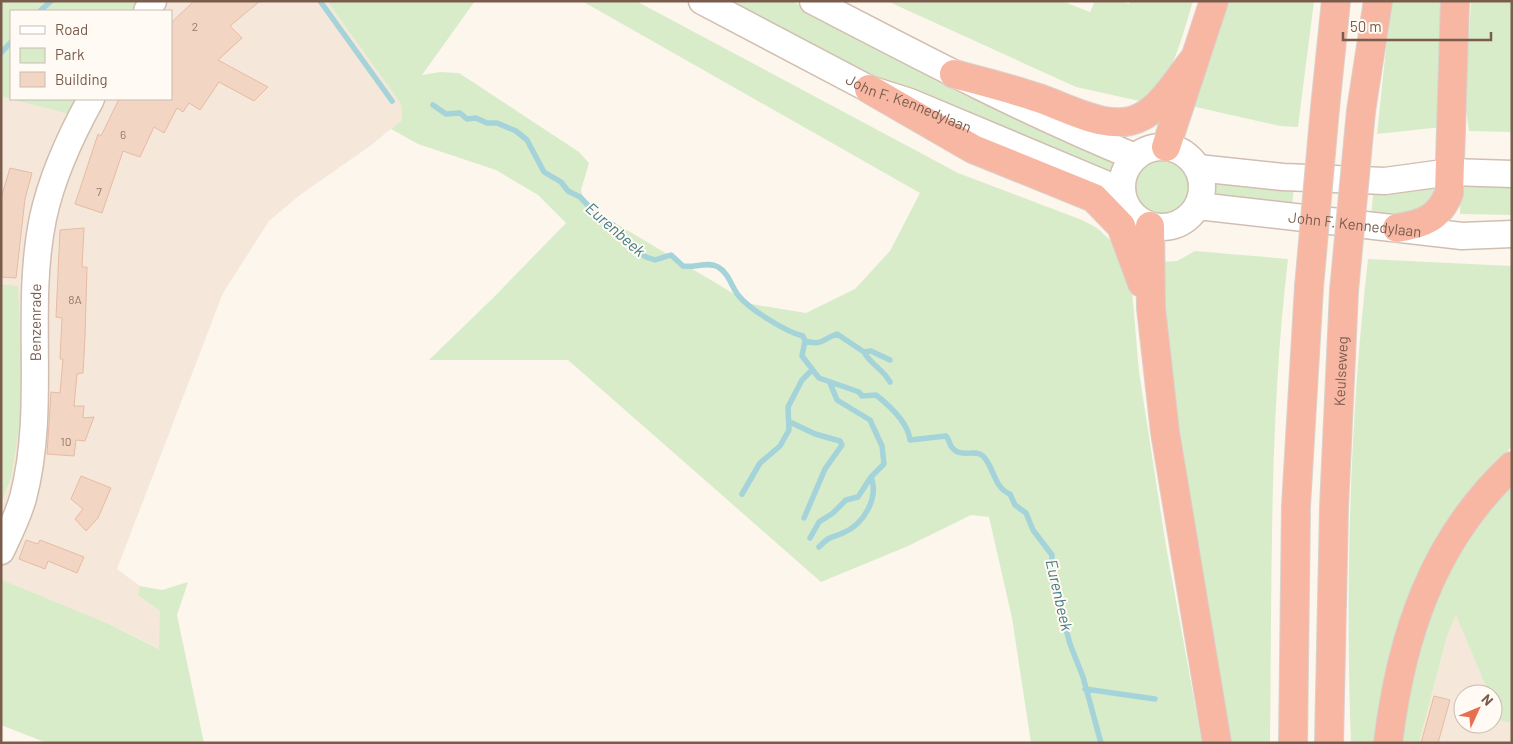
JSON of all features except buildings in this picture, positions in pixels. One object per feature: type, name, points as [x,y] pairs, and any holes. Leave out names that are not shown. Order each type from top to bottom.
[{"type":"highway","points":[[1166,147],[1214,1]]},
{"type":"highway","points":[[1293,743],[1296,506],[1309,288],[1336,1]]},
{"type":"highway","name":"Keulseweg","points":[[1329,743],[1334,507],[1344,291],[1362,111],[1378,1]]},
{"type":"highway","points":[[1397,228],[1416,225],[1434,217],[1446,199],[1451,172],[1456,1]]},
{"type":"highway","points":[[954,74],[1037,97],[1097,118],[1114,122],[1130,122],[1147,114],[1159,103],[1195,58]]},
{"type":"highway","points":[[869,89],[973,149],[1094,198],[1121,226],[1151,308]]},
{"type":"highway","points":[[1150,226],[1151,308],[1164,432],[1217,743]]},
{"type":"highway","points":[[1388,743],[1398,676],[1410,628],[1420,603],[1444,555],[1470,514],[1512,466]]},
{"type":"street","name":"John F. Kennedylaan","points":[[702,1],[869,89],[910,102],[1122,191]]},
{"type":"street","points":[[813,1],[954,74],[1087,137],[1135,157]]},
{"type":"street","name":"Benzenrade","points":[[1,551],[23,499],[30,457],[35,378],[37,272],[43,219],[56,172],[90,100]]},
{"type":"street","points":[[1166,147],[1186,155],[1198,168],[1202,182],[1202,193],[1193,214],[1177,226],[1163,228],[1150,226],[1139,220],[1130,211],[1122,191],[1124,172],[1135,157],[1147,149],[1166,147]]},
{"type":"street","points":[[1198,168],[1283,177],[1384,181],[1451,172],[1512,174]]},
{"type":"street","name":"John F. Kennedylaan","points":[[1198,206],[1462,236],[1512,234]]},
{"type":"shaded area","points":[[137,1],[327,1],[401,104],[402,120],[370,146],[300,195],[269,221],[223,293],[117,569],[140,586],[139,595],[160,611],[160,649],[109,624],[1,582],[1,504],[11,478],[18,286],[1,284],[1,96],[10,98],[10,100],[42,106],[71,100],[172,100],[172,10],[132,10]]},
{"type":"shaded area","points":[[1456,614],[1485,684],[1453,684],[1453,734],[1503,734],[1503,721],[1512,723],[1512,743],[1419,743],[1447,636]]},
{"type":"green space","points":[[1,1],[137,1],[132,10],[10,10],[10,99],[1,96]]},
{"type":"green space","points":[[327,1],[475,1],[422,75],[440,72],[459,73],[579,152],[589,163],[581,190],[585,205],[751,304],[806,313],[855,289],[890,251],[920,193],[582,1],[636,1],[958,173],[1082,220],[1097,228],[1120,249],[1131,279],[1139,372],[1166,546],[1202,743],[1031,743],[1012,618],[989,517],[971,515],[908,546],[821,582],[568,360],[429,360],[566,223],[538,195],[496,170],[418,144],[391,129],[402,120],[401,104]]},
{"type":"green space","points":[[732,1],[792,1],[827,20],[1122,159],[1116,179],[938,108],[822,50]]},
{"type":"green space","points":[[887,1],[1062,1],[1090,12],[1095,1],[1121,1],[1129,4],[1130,1],[1193,1],[1180,43],[1169,70],[1154,93],[1144,102],[1076,87]]},
{"type":"green space","points":[[1220,1],[1314,1],[1298,127],[1280,126],[1187,105]]},
{"type":"green space","points":[[1391,1],[1444,1],[1442,127],[1377,134]]},
{"type":"green space","points":[[1471,1],[1512,1],[1512,132],[1469,131],[1465,103]]},
{"type":"green space","points":[[15,100],[75,100],[68,114]]},
{"type":"green space","points":[[1156,156],[1168,156],[1179,161],[1187,169],[1192,180],[1190,198],[1179,211],[1168,216],[1156,216],[1145,211],[1137,203],[1132,192],[1132,180],[1137,169],[1145,161]]},
{"type":"green space","points":[[1209,176],[1294,184],[1292,209],[1208,199]]},
{"type":"green space","points":[[1432,181],[1443,188],[1411,218],[1371,215],[1374,187]]},
{"type":"green space","points":[[1460,182],[1512,185],[1512,215],[1460,214]]},
{"type":"green space","points":[[1195,251],[1288,259],[1277,379],[1274,440],[1270,743],[1222,743],[1172,438],[1160,262],[1177,261]]},
{"type":"green space","points":[[1368,259],[1512,266],[1512,446],[1473,489],[1380,743],[1351,743],[1349,683],[1350,501],[1357,379]]},
{"type":"green space","points":[[1,284],[18,286],[23,403],[11,478],[1,504]]},
{"type":"green space","points":[[1512,480],[1512,723],[1503,721],[1503,684],[1485,684],[1456,615],[1447,636],[1419,743],[1398,743],[1410,679],[1426,620],[1445,577],[1483,517]]},
{"type":"green space","points":[[2,580],[109,624],[159,649],[160,611],[138,595],[140,586],[162,590],[188,582],[177,615],[204,743],[47,743],[1,725]]},
{"type":"waterway","points":[[41,10],[51,1]]},
{"type":"waterway","name":"Eurenbeek","points":[[320,1],[392,101]]},
{"type":"waterway","points":[[1,53],[10,43]]},
{"type":"waterway","name":"Eurenbeek","points":[[433,105],[446,114],[460,113],[467,119],[476,118],[487,123],[497,123],[516,131],[527,140],[544,172],[561,182],[568,191],[580,197],[603,221],[612,224],[632,247],[646,257],[655,260],[671,255],[683,266],[714,265],[718,267],[727,276],[738,295],[750,307],[778,325],[803,336],[805,341],[802,356],[819,378],[859,392],[862,396],[876,395],[902,421],[909,433],[910,440],[946,436],[955,450],[983,456],[1000,487],[1010,494],[1015,505],[1026,513],[1033,530],[1052,555],[1051,568],[1054,575],[1056,592],[1070,644],[1083,677],[1101,743]]},
{"type":"waterway","points":[[805,341],[815,343],[837,334],[864,352],[871,351],[890,360]]},
{"type":"waterway","points":[[864,352],[890,382]]},
{"type":"waterway","points":[[742,494],[760,463],[780,446],[789,430],[788,407],[802,380],[812,370]]},
{"type":"waterway","points":[[810,538],[819,522],[833,513],[846,500],[858,497],[871,477],[884,464],[882,446],[870,420],[837,400],[830,383]]},
{"type":"waterway","points":[[790,422],[815,434],[840,441],[842,445],[825,469],[804,518]]},
{"type":"waterway","points":[[819,547],[828,539],[851,529],[863,517],[871,502],[873,493],[871,477]]},
{"type":"waterway","name":"Eurenbeek","points":[[1085,689],[1155,699]]}]
